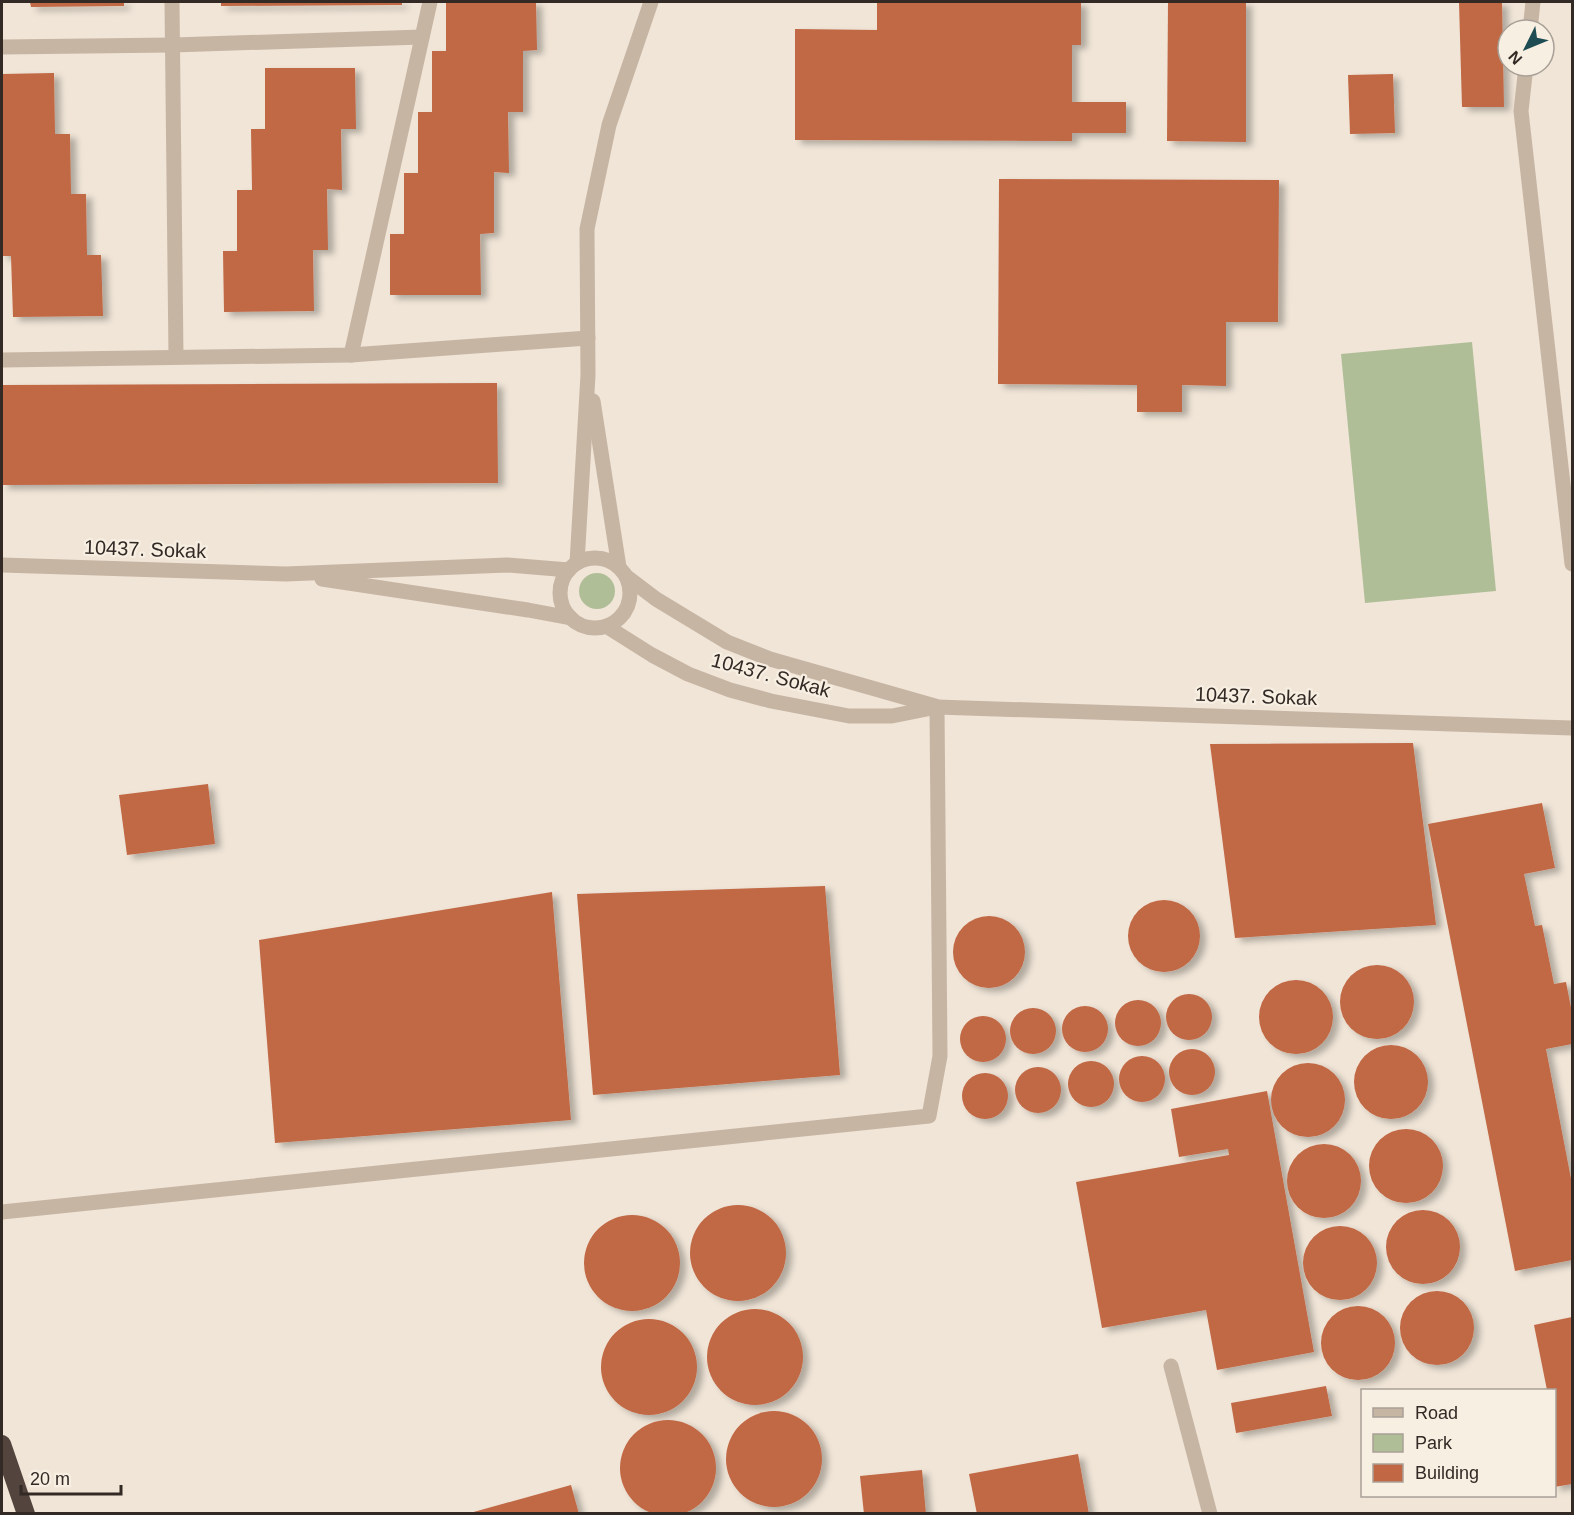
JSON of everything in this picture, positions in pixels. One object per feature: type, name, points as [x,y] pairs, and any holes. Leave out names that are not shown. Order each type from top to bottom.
[{"type":"highway","points":[[2,1444],[26,1514]]},
{"type":"street","points":[[172,2],[176,357]]},
{"type":"street","points":[[351,355],[430,2]]},
{"type":"street","points":[[573,566],[588,375],[587,229],[609,125],[651,2]]},
{"type":"street","points":[[1531,18],[1533,2]]},
{"type":"street","points":[[2,47],[172,45],[422,36]]},
{"type":"street","points":[[1525,78],[1521,111],[1572,564]]},
{"type":"street","points":[[2,360],[351,355],[588,338]]},
{"type":"street","points":[[588,375],[623,572],[630,589],[628,606],[617,621],[606,627],[588,627],[571,618],[561,600],[560,589],[563,579],[573,566],[584,560],[599,557],[607,559],[623,572]]},
{"type":"street","name":"10437. Sokak","points":[[2,565],[286,574],[507,564],[573,566]]},
{"type":"street","name":"10437. Sokak","points":[[623,572],[682,616],[728,642],[770,659],[938,707]]},
{"type":"street","name":"10437. Sokak","points":[[286,574],[571,618]]},
{"type":"street","name":"10437. Sokak","points":[[606,627],[688,674],[730,690],[771,701],[849,716],[892,716],[938,707],[1572,728]]},
{"type":"street","points":[[2,1212],[929,1116],[940,1056],[938,707]]},
{"type":"street","points":[[1171,1366],[1210,1514]]},
{"type":"green space","points":[[1472,342],[1496,591],[1365,603],[1341,354]]},
{"type":"green space","points":[[597,573],[610,578],[615,591],[610,604],[597,609],[584,604],[579,591],[584,578]]},
{"type":"building","points":[[30,2],[124,2],[124,6],[31,7]]},
{"type":"building","points":[[221,2],[402,2],[402,5],[221,6]]},
{"type":"building","points":[[446,2],[536,2],[537,50],[523,51],[523,112],[508,112],[509,173],[494,172],[494,233],[480,234],[481,295],[390,295],[390,234],[404,234],[404,173],[418,173],[418,112],[432,112],[432,51],[446,51]]},
{"type":"building","points":[[877,2],[1081,2],[1081,45],[1072,45],[1072,102],[1126,102],[1126,133],[1072,133],[1072,141],[795,140],[795,29],[877,30]]},
{"type":"building","points":[[1168,2],[1246,2],[1246,142],[1167,141]]},
{"type":"building","points":[[1459,2],[1502,2],[1502,18],[1496,18],[1496,78],[1503,78],[1504,107],[1462,107]]},
{"type":"building","points":[[265,68],[355,68],[356,129],[341,129],[342,190],[327,189],[328,250],[313,250],[314,311],[224,312],[223,251],[237,251],[237,190],[252,190],[251,129],[265,129]]},
{"type":"building","points":[[54,73],[55,134],[70,134],[71,194],[86,194],[87,255],[101,255],[103,316],[13,317],[11,256],[2,256],[2,74]]},
{"type":"building","points":[[1393,74],[1395,133],[1350,134],[1348,75]]},
{"type":"building","points":[[999,179],[1279,180],[1278,322],[1226,322],[1226,386],[1182,385],[1182,412],[1137,412],[1137,385],[998,384]]},
{"type":"building","points":[[497,383],[498,483],[2,485],[2,385]]},
{"type":"building","points":[[1413,743],[1436,925],[1235,938],[1210,744]]},
{"type":"building","points":[[208,784],[215,844],[127,855],[119,795]]},
{"type":"building","points":[[1542,803],[1555,868],[1524,874],[1535,926],[1542,925],[1554,984],[1566,982],[1572,1013],[1572,1044],[1546,1049],[1572,1184],[1572,1260],[1515,1271],[1428,824]]},
{"type":"building","points":[[825,886],[840,1075],[593,1095],[577,894]]},
{"type":"building","points":[[552,892],[571,1120],[275,1143],[259,940]]},
{"type":"building","points":[[1164,900],[1184,906],[1194,916],[1200,936],[1194,956],[1184,966],[1164,972],[1144,966],[1134,956],[1128,936],[1134,916],[1144,906]]},
{"type":"building","points":[[989,916],[1009,922],[1019,932],[1025,952],[1019,972],[1009,982],[989,988],[969,982],[959,972],[953,952],[959,932],[969,922]]},
{"type":"building","points":[[1377,965],[1391,968],[1403,976],[1411,988],[1414,1002],[1411,1016],[1403,1028],[1391,1036],[1377,1039],[1363,1036],[1351,1028],[1343,1016],[1340,1002],[1343,988],[1351,976],[1363,968]]},
{"type":"building","points":[[1296,980],[1310,983],[1322,991],[1330,1003],[1333,1017],[1330,1031],[1322,1043],[1310,1051],[1296,1054],[1282,1051],[1270,1043],[1262,1031],[1259,1017],[1262,1003],[1270,991],[1282,983]]},
{"type":"building","points":[[1189,994],[1205,1001],[1212,1017],[1205,1033],[1189,1040],[1173,1033],[1166,1017],[1173,1001]]},
{"type":"building","points":[[1138,1000],[1147,1001],[1154,1007],[1160,1014],[1160,1032],[1154,1039],[1147,1045],[1138,1046],[1129,1045],[1122,1039],[1116,1032],[1115,1023],[1116,1014],[1122,1007],[1129,1001]]},
{"type":"building","points":[[1085,1006],[1101,1013],[1108,1029],[1101,1045],[1085,1052],[1069,1045],[1062,1029],[1069,1013]]},
{"type":"building","points":[[1033,1008],[1049,1015],[1056,1031],[1049,1047],[1033,1054],[1017,1047],[1010,1031],[1017,1015]]},
{"type":"building","points":[[983,1016],[999,1023],[1006,1039],[999,1055],[983,1062],[967,1055],[960,1039],[967,1023]]},
{"type":"building","points":[[1391,1045],[1405,1048],[1417,1056],[1425,1068],[1428,1082],[1425,1096],[1417,1108],[1405,1116],[1391,1119],[1377,1116],[1365,1108],[1357,1096],[1354,1082],[1357,1068],[1365,1056],[1377,1048]]},
{"type":"building","points":[[1192,1049],[1208,1056],[1215,1072],[1208,1088],[1192,1095],[1176,1088],[1169,1072],[1176,1056]]},
{"type":"building","points":[[1142,1056],[1158,1063],[1165,1079],[1158,1095],[1142,1102],[1126,1095],[1119,1079],[1126,1063]]},
{"type":"building","points":[[1091,1061],[1107,1068],[1114,1084],[1107,1100],[1091,1107],[1075,1100],[1068,1084],[1075,1068]]},
{"type":"building","points":[[1308,1063],[1322,1066],[1334,1074],[1342,1086],[1345,1100],[1342,1114],[1334,1126],[1322,1134],[1308,1137],[1294,1134],[1282,1126],[1274,1114],[1271,1100],[1274,1086],[1282,1074],[1294,1066]]},
{"type":"building","points":[[1038,1067],[1054,1074],[1061,1090],[1054,1106],[1038,1113],[1022,1106],[1015,1090],[1022,1074]]},
{"type":"building","points":[[985,1073],[1001,1080],[1008,1096],[1001,1112],[985,1119],[969,1112],[962,1096],[969,1080]]},
{"type":"building","points":[[1267,1091],[1314,1352],[1217,1370],[1206,1310],[1102,1328],[1076,1182],[1229,1155],[1228,1149],[1179,1157],[1171,1109]]},
{"type":"building","points":[[1406,1129],[1420,1132],[1432,1140],[1440,1152],[1443,1166],[1440,1180],[1432,1192],[1420,1200],[1406,1203],[1392,1200],[1380,1192],[1372,1180],[1369,1166],[1372,1152],[1380,1140],[1392,1132]]},
{"type":"building","points":[[1324,1144],[1338,1147],[1350,1155],[1358,1167],[1361,1181],[1358,1195],[1350,1207],[1338,1215],[1324,1218],[1310,1215],[1298,1207],[1290,1195],[1287,1181],[1290,1167],[1298,1155],[1310,1147]]},
{"type":"building","points":[[738,1205],[756,1209],[772,1219],[782,1235],[786,1253],[782,1271],[772,1287],[756,1297],[738,1301],[720,1297],[704,1287],[694,1271],[690,1253],[694,1235],[704,1219],[720,1209]]},
{"type":"building","points":[[1423,1210],[1437,1213],[1449,1221],[1457,1233],[1460,1247],[1457,1261],[1449,1273],[1437,1281],[1423,1284],[1409,1281],[1397,1273],[1389,1261],[1386,1247],[1389,1233],[1397,1221],[1409,1213]]},
{"type":"building","points":[[632,1215],[650,1219],[666,1229],[676,1245],[680,1263],[676,1281],[666,1297],[650,1307],[632,1311],[614,1307],[598,1297],[588,1281],[584,1263],[588,1245],[598,1229],[614,1219]]},
{"type":"building","points":[[1340,1226],[1354,1229],[1366,1237],[1374,1249],[1377,1263],[1374,1277],[1366,1289],[1354,1297],[1340,1300],[1326,1297],[1314,1289],[1306,1277],[1303,1263],[1306,1249],[1314,1237],[1326,1229]]},
{"type":"building","points":[[1437,1291],[1451,1294],[1463,1302],[1471,1314],[1474,1328],[1471,1342],[1463,1354],[1451,1362],[1437,1365],[1423,1362],[1411,1354],[1403,1342],[1400,1328],[1403,1314],[1411,1302],[1423,1294]]},
{"type":"building","points":[[1358,1306],[1372,1309],[1384,1317],[1392,1329],[1395,1343],[1392,1357],[1384,1369],[1372,1377],[1358,1380],[1344,1377],[1332,1369],[1324,1357],[1321,1343],[1324,1329],[1332,1317],[1344,1309]]},
{"type":"building","points":[[755,1309],[773,1313],[789,1323],[799,1339],[803,1357],[799,1375],[789,1391],[773,1401],[755,1405],[737,1401],[721,1391],[711,1375],[707,1357],[711,1339],[721,1323],[737,1313]]},
{"type":"building","points":[[1572,1317],[1572,1484],[1556,1487],[1556,1389],[1547,1389],[1534,1325]]},
{"type":"building","points":[[649,1319],[667,1323],[683,1333],[693,1349],[697,1367],[693,1385],[683,1401],[667,1411],[649,1415],[631,1411],[615,1401],[605,1385],[601,1367],[605,1349],[615,1333],[631,1323]]},
{"type":"building","points":[[1326,1386],[1332,1416],[1236,1433],[1231,1403]]},
{"type":"building","points":[[774,1411],[792,1415],[808,1425],[818,1441],[822,1459],[818,1477],[808,1493],[792,1503],[774,1507],[756,1503],[740,1493],[730,1477],[726,1459],[730,1441],[740,1425],[756,1415]]},
{"type":"building","points":[[668,1420],[686,1424],[702,1434],[712,1450],[716,1468],[712,1486],[702,1502],[686,1512],[668,1516],[650,1512],[634,1502],[624,1486],[620,1468],[624,1450],[634,1434],[650,1424]]},
{"type":"building","points":[[1078,1454],[1089,1514],[977,1514],[969,1474]]},
{"type":"building","points":[[922,1470],[926,1514],[864,1514],[860,1476]]},
{"type":"building","points":[[571,1485],[579,1514],[470,1514],[470,1513]]}]
